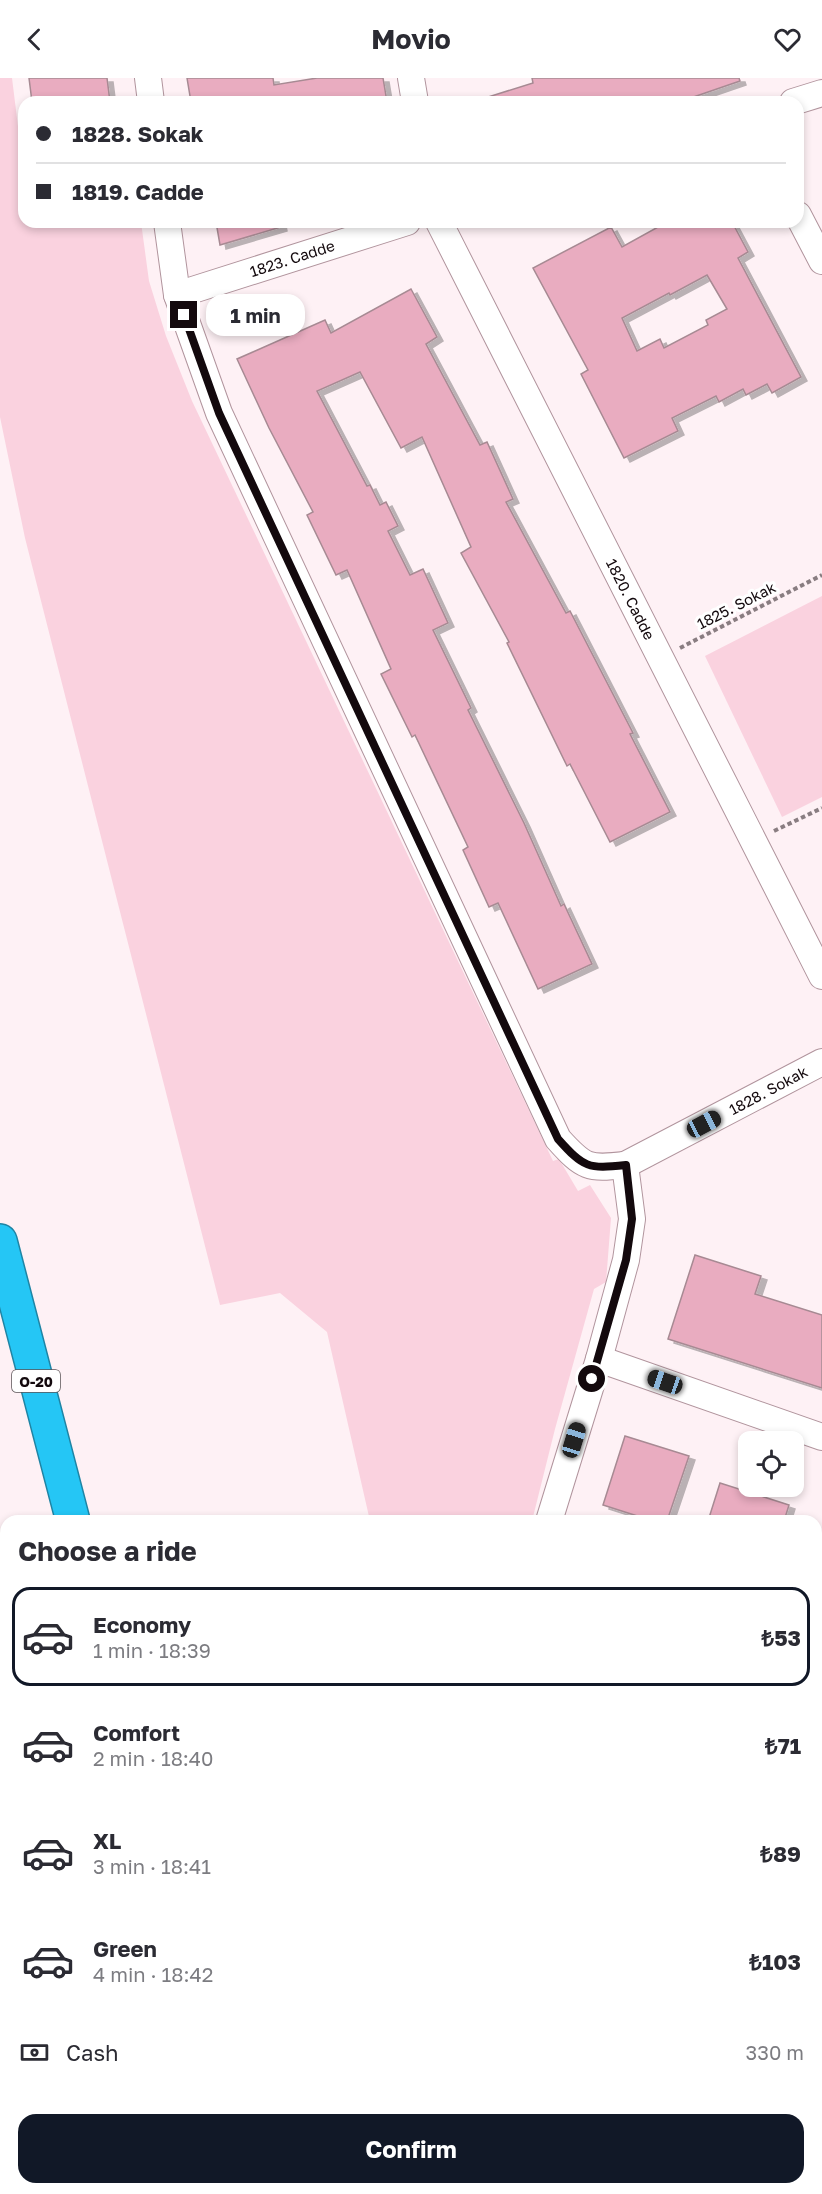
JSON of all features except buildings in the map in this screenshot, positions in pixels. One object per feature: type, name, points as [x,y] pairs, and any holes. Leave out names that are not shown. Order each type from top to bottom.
[{"type":"highway","name":"O-20","points":[[0,1241],[70,1515]]},
{"type":"street","points":[[148,78],[150,96]]},
{"type":"street","points":[[411,78],[415,96]]},
{"type":"street","points":[[804,99],[822,93]]},
{"type":"street","points":[[804,226],[822,261]]},
{"type":"street","points":[[168,228],[177,295],[219,413],[558,1139],[574,1157],[595,1168],[626,1165],[632,1219],[626,1260],[551,1515]]},
{"type":"street","name":"1823. Cadde","points":[[177,295],[388,228]]},
{"type":"street","name":"1820. Cadde","points":[[442,228],[822,976]]},
{"type":"street","name":"1828. Sokak","points":[[626,1165],[822,1062]]},
{"type":"street","points":[[598,1359],[822,1437]]},
{"type":"path","name":"1825. Sokak","points":[[661,657],[822,575]]},
{"type":"path","points":[[754,841],[822,808]]},
{"type":"shaded area","points":[[0,78],[12,78],[18,126],[18,228],[142,228],[149,281],[166,336],[192,401],[553,1161],[559,1159],[578,1191],[590,1185],[611,1218],[606,1282],[594,1289],[534,1515],[369,1515],[327,1332],[280,1293],[220,1305],[25,538],[0,417]]},
{"type":"shaded area","points":[[822,596],[822,797],[782,817],[705,656]]},
{"type":"route","points":[[184,315],[219,413],[558,1139],[574,1157],[595,1168],[626,1165],[632,1219],[626,1260],[592,1379]]}]
